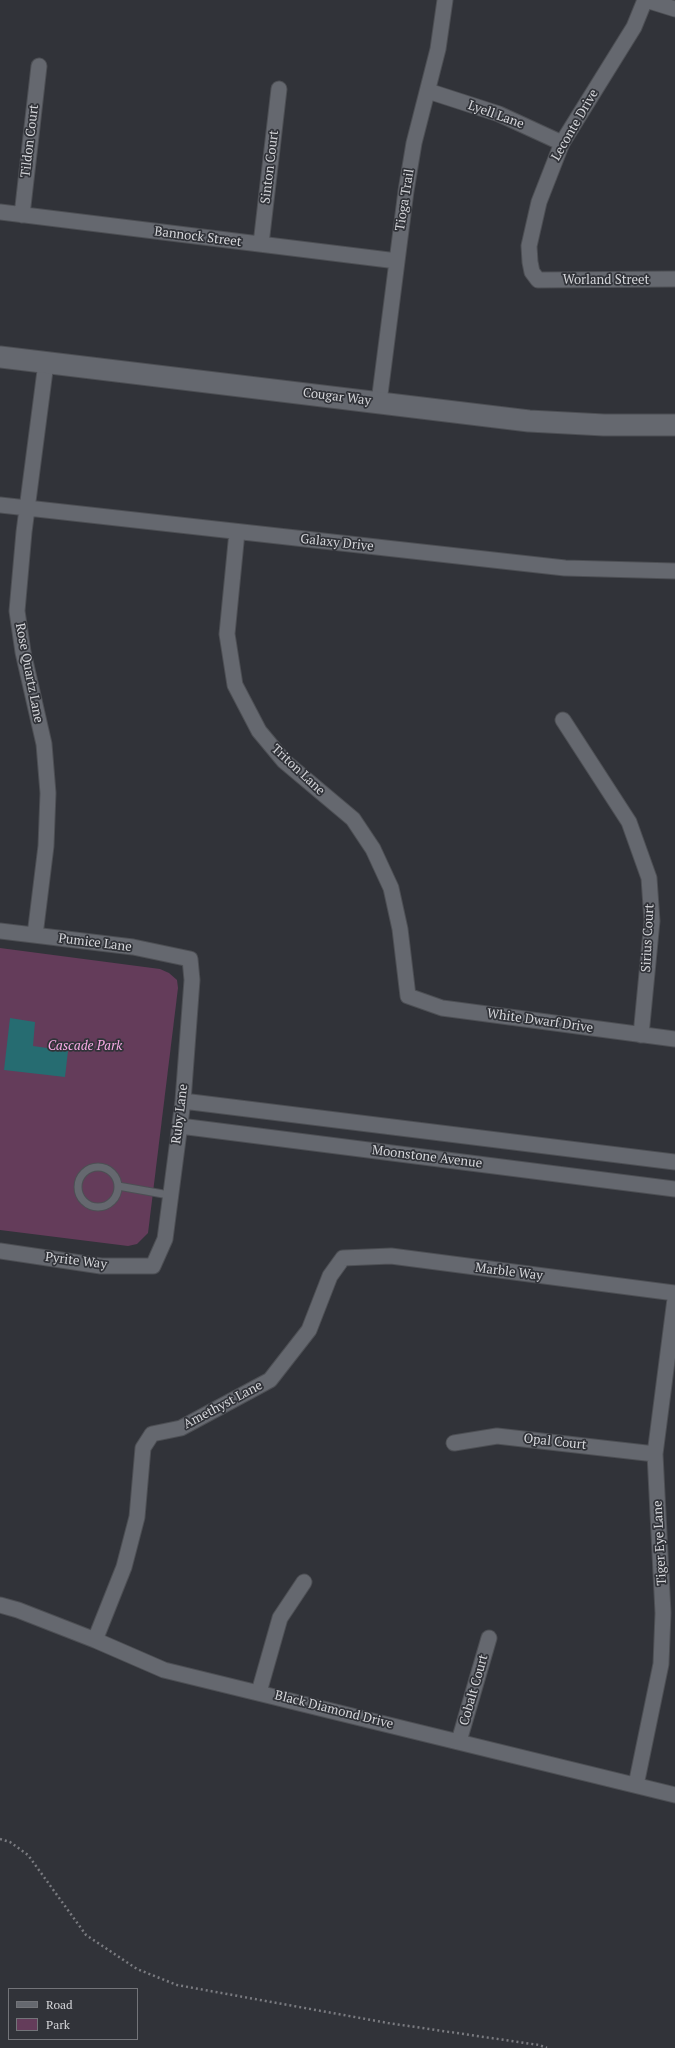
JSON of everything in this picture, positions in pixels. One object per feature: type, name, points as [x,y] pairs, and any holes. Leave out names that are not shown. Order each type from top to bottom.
[{"type":"street","name":"Tioga Trail","points":[[379,402],[397,261],[400,223],[414,143],[438,49],[445,0]]},
{"type":"street","points":[[645,0],[675,9]]},
{"type":"street","name":"Leconte Drive","points":[[538,280],[532,272],[529,246],[539,202],[562,143],[634,27],[645,0]]},
{"type":"street","name":"Tildon Court","points":[[22,215],[39,66]]},
{"type":"street","name":"Sinton Court","points":[[261,244],[279,89]]},
{"type":"street","name":"Lyell Lane","points":[[428,91],[499,114],[562,143]]},
{"type":"street","name":"Bannock Street","points":[[0,212],[397,261]]},
{"type":"street","name":"Worland Street","points":[[538,280],[675,279]]},
{"type":"street","name":"Cougar Way","points":[[0,357],[529,421],[604,425],[675,425]]},
{"type":"street","name":"Rose Quartz Lane","points":[[35,935],[46,846],[48,793],[44,744],[23,652],[17,611],[27,509],[46,363]]},
{"type":"street","name":"Galaxy Drive","points":[[0,505],[565,568],[675,571]]},
{"type":"street","name":"Triton Lane","points":[[237,532],[228,634],[235,685],[259,731],[284,761],[353,819],[374,849],[391,888],[400,930],[408,996]]},
{"type":"street","name":"Sirius Court","points":[[563,720],[629,822],[649,878],[652,921],[641,1035]]},
{"type":"street","name":"Pumice Lane","points":[[0,931],[133,947],[190,959]]},
{"type":"street","name":"Ruby Lane","points":[[153,1266],[165,1239],[169,1195],[180,1126],[192,980],[190,959]]},
{"type":"street","name":"White Dwarf Drive","points":[[408,996],[442,1008],[675,1039]]},
{"type":"street","name":"Moonstone Avenue","points":[[183,1101],[675,1162]]},
{"type":"street","name":"Moonstone Avenue","points":[[180,1126],[675,1189]]},
{"type":"street","name":"Pyrite Way","points":[[0,1251],[101,1266],[153,1266]]},
{"type":"street","name":"Marble Way","points":[[342,1258],[391,1256],[675,1293]]},
{"type":"street","name":"Amethyst Lane","points":[[95,1640],[124,1567],[134,1531],[137,1517],[143,1448],[152,1434],[181,1428],[270,1380],[309,1330],[330,1276],[342,1258]]},
{"type":"street","name":"Tiger Eye Lane","points":[[636,1785],[661,1664],[669,1637],[663,1613],[655,1454],[675,1299]]},
{"type":"street","name":"Opal Court","points":[[454,1443],[497,1436],[655,1454]]},
{"type":"street","points":[[259,1692],[280,1618],[304,1582]]},
{"type":"street","name":"Black Diamond Drive","points":[[0,1605],[18,1610],[95,1640],[164,1670],[259,1692],[675,1795]]},
{"type":"street","name":"Cobalt Court","points":[[459,1741],[489,1638]]},
{"type":"lane","points":[[96,1167],[108,1170],[117,1180],[118,1186],[118,1192],[110,1204],[97,1208],[84,1203],[78,1191],[80,1178],[89,1169],[96,1167]]},
{"type":"lane","points":[[118,1186],[169,1195]]},
{"type":"path","points":[[0,1839],[10,1842],[28,1855],[86,1935],[137,1969],[176,1985],[388,2024],[539,2045],[547,2048]]},
{"type":"green space","name":"Cascade Park","points":[[0,948],[160,969],[169,973],[177,980],[178,988],[148,1233],[137,1244],[128,1246],[0,1230]]},
{"type":"water","points":[[10,1018],[35,1022],[33,1046],[68,1051],[65,1077],[4,1070]]}]
